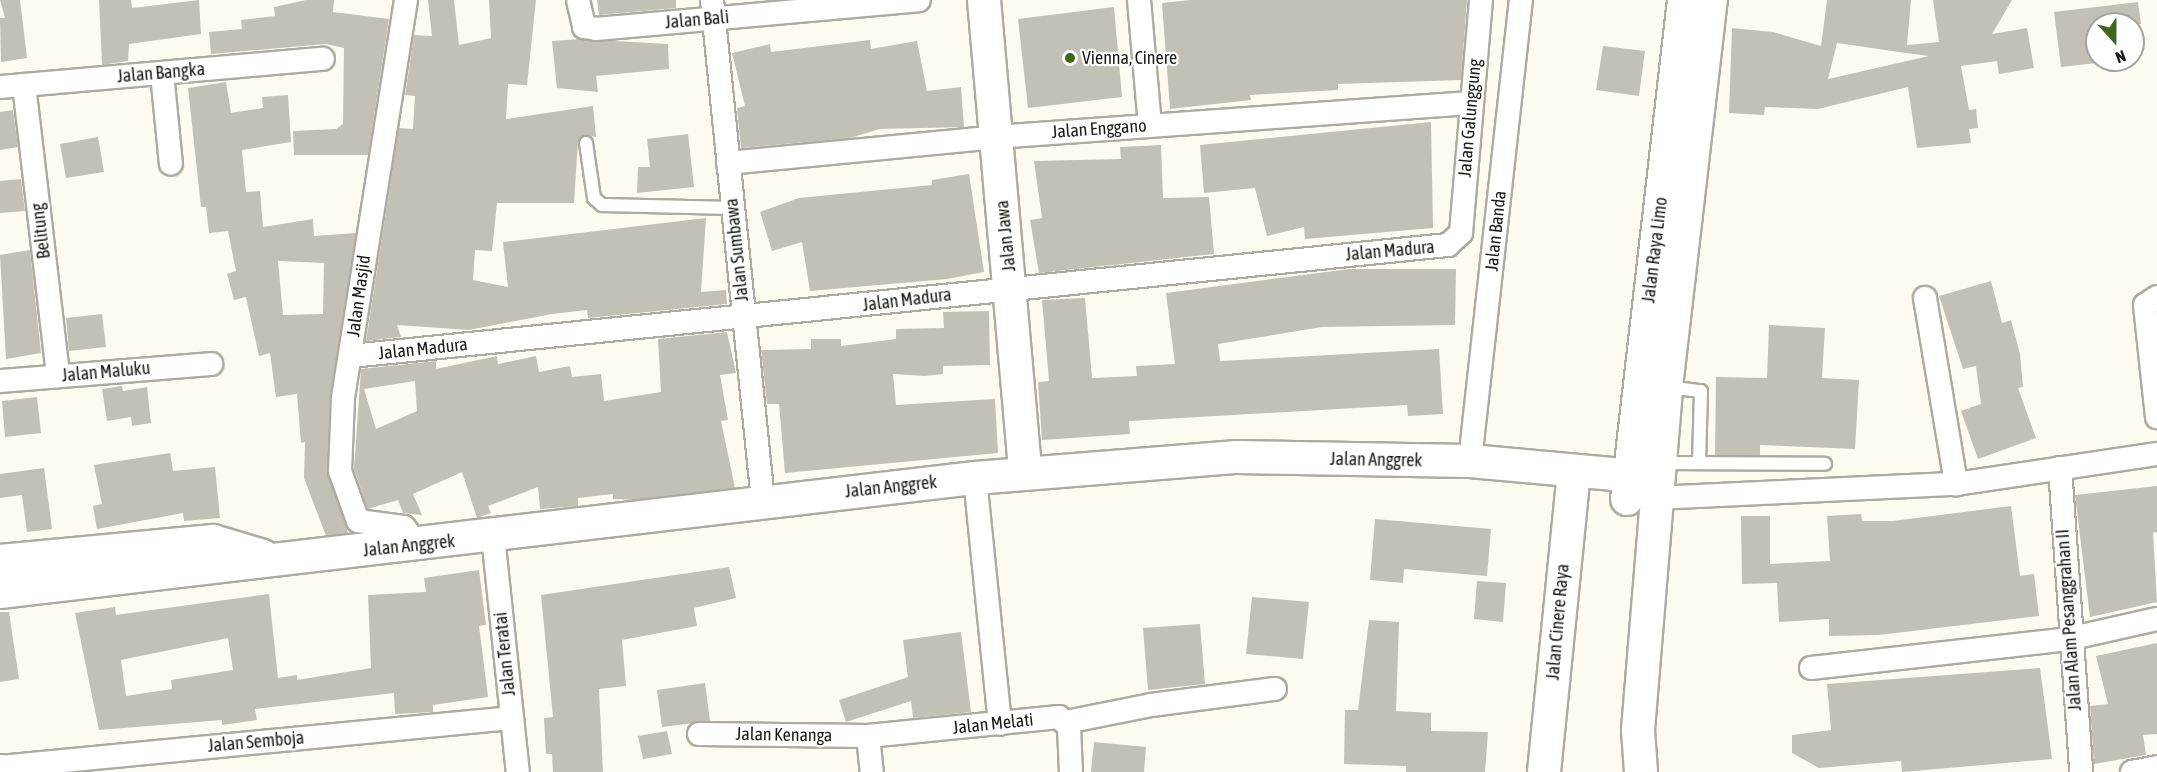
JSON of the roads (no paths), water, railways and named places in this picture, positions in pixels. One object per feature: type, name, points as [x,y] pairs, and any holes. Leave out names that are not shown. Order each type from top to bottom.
[{"type":"street","name":"Jalan Masjid","points":[[406,0],[351,356],[340,471],[358,522],[404,527],[417,545]]},
{"type":"street","name":"Jalan Bali","points":[[578,0],[584,27],[713,9],[919,0]]},
{"type":"street","name":"Jalan Jawa","points":[[984,0],[1012,287],[1025,473]]},
{"type":"street","points":[[1138,0],[1150,126]]},
{"type":"street","name":"Jalan Galunggung","points":[[1460,236],[1470,103],[1481,0]]},
{"type":"street","name":"Jalan Banda","points":[[1470,461],[1521,0]]},
{"type":"street","name":"Jalan Raya Limo","points":[[1647,486],[1684,0]]},
{"type":"street","name":"Jalan Raya Limo","points":[[1647,486],[1666,387],[1711,0]]},
{"type":"street","name":"Jalan Sumbawa","points":[[713,9],[763,501]]},
{"type":"street","name":"Jalan Bangka","points":[[0,87],[323,59]]},
{"type":"street","points":[[162,73],[171,164]]},
{"type":"street","name":"Belitung","points":[[24,85],[58,376]]},
{"type":"street","name":"Jalan Enggano","points":[[728,163],[996,137],[1470,103]]},
{"type":"street","name":"Jalan Madura","points":[[351,356],[744,319],[1012,287],[1448,245],[1460,236]]},
{"type":"street","points":[[2157,297],[2145,305],[2157,417]]},
{"type":"street","points":[[1925,298],[1956,484]]},
{"type":"street","name":"Jalan Maluku","points":[[0,381],[211,364]]},
{"type":"street","points":[[1641,772],[1638,730],[1647,486],[1956,484],[2157,454]]},
{"type":"street","name":"Jalan Anggrek","points":[[0,592],[417,545],[763,501],[975,477],[1237,457],[1470,461],[1507,466],[1572,481],[1647,486]]},
{"type":"street","name":"Jalan Alam Pesanggrahan II","points":[[2060,468],[2068,639],[2081,772]]},
{"type":"street","points":[[975,477],[1000,724]]},
{"type":"street","name":"Jalan Cinere Raya","points":[[1544,772],[1572,481]]},
{"type":"street","name":"Jalan Teratai","points":[[493,536],[518,772]]},
{"type":"street","name":"Jalan Anggrek","points":[[0,561],[213,542],[279,560]]},
{"type":"street","points":[[1811,668],[2068,639],[2157,620]]},
{"type":"street","name":"Jalan Melati","points":[[868,736],[1059,717],[1066,722],[1151,705],[1275,689]]},
{"type":"street","name":"Jalan Semboja","points":[[0,767],[512,718]]},
{"type":"street","points":[[1066,722],[1071,772]]},
{"type":"street","points":[[1625,772],[1626,753],[1638,730]]},
{"type":"street","name":"Jalan Kenanga","points":[[699,734],[868,736]]},
{"type":"street","points":[[868,736],[872,772]]},
{"type":"street","points":[[2132,772],[2157,767]]},
{"type":"lane","points":[[585,142],[594,198],[602,205],[733,208]]},
{"type":"lane","points":[[1666,387],[1701,391],[1699,463]]},
{"type":"lane","points":[[1647,486],[1699,463],[1825,464]]},
{"type":"place","name":"Vienna, Cinere","points":[[1070,58]]}]
